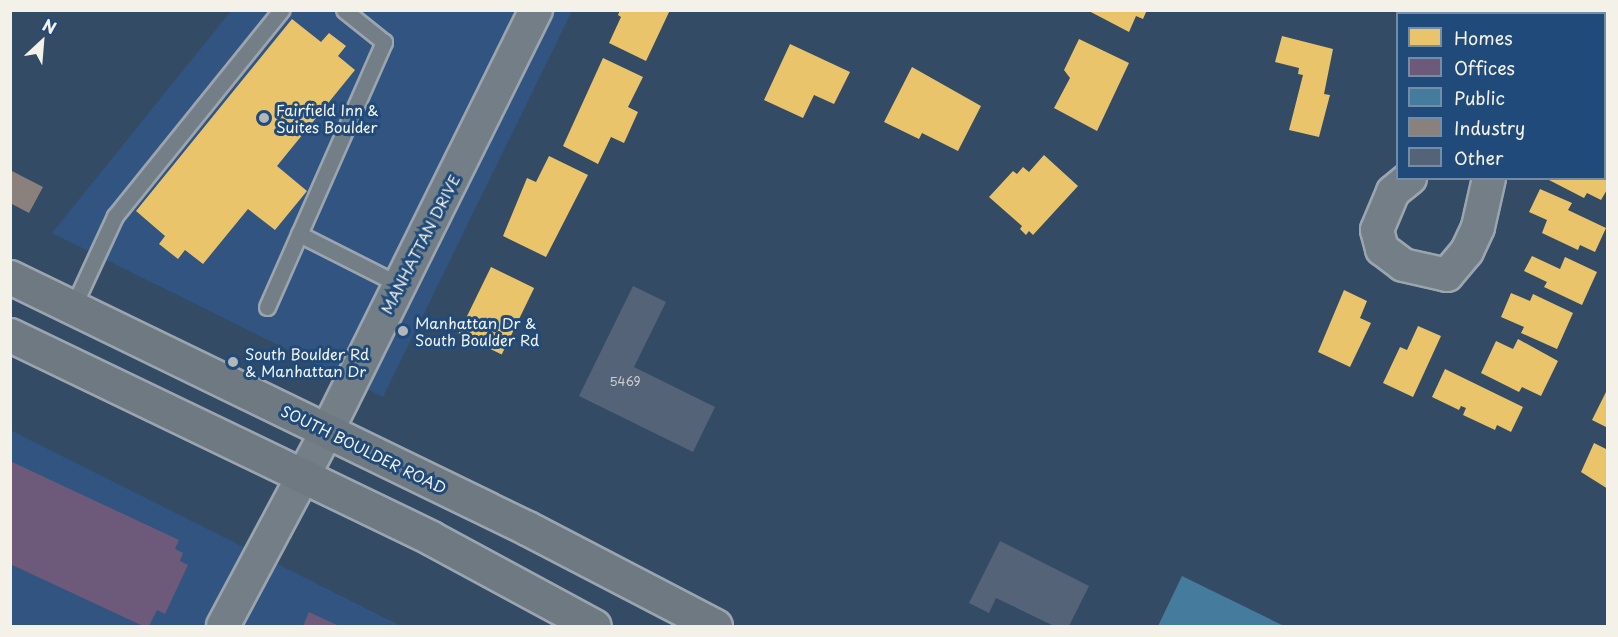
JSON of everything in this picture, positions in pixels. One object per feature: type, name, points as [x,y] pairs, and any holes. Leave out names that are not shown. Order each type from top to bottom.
[{"type":"main road","name":"SOUTH BOULDER ROAD","points":[[10,277],[526,528],[715,627]]},
{"type":"main road","points":[[10,335],[502,574],[594,627]]},
{"type":"street","name":"MANHATTAN DRIVE","points":[[223,627],[327,431],[536,10]]},
{"type":"street","points":[[1408,180],[1393,192],[1377,230],[1382,249],[1403,265],[1447,275],[1470,243],[1488,180]]},
{"type":"lane","points":[[73,307],[115,216],[281,10]]},
{"type":"lane","points":[[267,307],[384,42],[344,10]]},
{"type":"lane","points":[[300,234],[400,285]]},
{"type":"shaded area","points":[[231,11],[572,11],[383,397],[52,233]]},
{"type":"shaded area","points":[[10,430],[401,626],[11,626]]},
{"type":"building: Homes","points":[[620,10],[670,10],[646,61],[609,43],[621,17],[618,15]]},
{"type":"building: Homes","points":[[1087,10],[1147,10],[1143,19],[1136,16],[1129,32]]},
{"type":"building: Homes","name":"Fairfield Inn & Suites Boulder","points":[[292,19],[321,42],[329,33],[346,46],[338,56],[355,70],[277,166],[307,191],[275,230],[248,209],[203,264],[185,250],[178,259],[159,244],[165,236],[136,211]]},
{"type":"building: Homes","points":[[1282,36],[1333,49],[1324,94],[1330,95],[1319,137],[1289,130],[1303,75],[1298,74],[1299,68],[1275,62]]},
{"type":"building: Homes","points":[[1079,39],[1129,63],[1097,131],[1054,108],[1070,78],[1064,70]]},
{"type":"building: Homes","points":[[790,44],[850,72],[834,104],[814,95],[803,118],[764,100]]},
{"type":"building: Homes","points":[[603,58],[643,77],[628,107],[638,112],[624,143],[611,137],[598,164],[563,146]]},
{"type":"building: Homes","points":[[912,67],[981,106],[958,151],[922,133],[919,139],[884,122]]},
{"type":"building: Homes","points":[[1044,155],[1078,186],[1033,235],[1029,231],[1026,235],[1020,229],[1022,226],[989,197],[1013,171],[1017,174],[1023,167],[1029,172]]},
{"type":"building: Homes","points":[[549,156],[588,175],[546,257],[503,236],[527,178],[536,182]]},
{"type":"building: Homes","points":[[1549,180],[1606,180],[1608,188],[1601,200],[1587,193],[1584,198]]},
{"type":"building: Homes","points":[[1540,189],[1572,203],[1568,210],[1606,228],[1595,252],[1580,245],[1578,250],[1542,233],[1547,220],[1529,212]]},
{"type":"building: Homes","points":[[1532,256],[1560,269],[1565,257],[1597,272],[1582,305],[1544,287],[1547,282],[1524,271]]},
{"type":"building: Homes","points":[[491,267],[534,288],[502,355],[459,334]]},
{"type":"building: Homes","points":[[1344,290],[1367,301],[1360,318],[1371,323],[1350,367],[1318,352]]},
{"type":"building: Homes","points":[[1511,293],[1530,301],[1533,294],[1573,313],[1557,349],[1521,333],[1524,327],[1501,317]]},
{"type":"building: Homes","points":[[1418,326],[1441,336],[1413,397],[1383,383],[1400,347],[1407,350]]},
{"type":"building: Homes","points":[[1518,339],[1558,361],[1541,396],[1522,387],[1519,392],[1481,373],[1496,341],[1513,349]]},
{"type":"building: Homes","points":[[1445,369],[1523,407],[1511,432],[1497,425],[1495,430],[1463,415],[1466,408],[1461,406],[1459,410],[1432,397]]},
{"type":"building: Homes","points":[[1608,388],[1608,428],[1592,420]]},
{"type":"building: Homes","points":[[1594,443],[1608,450],[1608,489],[1581,472]]},
{"type":"building: Offices","points":[[10,461],[179,540],[175,549],[183,553],[180,561],[188,565],[165,614],[157,610],[149,626],[143,626],[10,564]]},
{"type":"building: Offices","points":[[309,612],[339,626],[303,626]]},
{"type":"building: Public","points":[[1182,576],[1284,626],[1158,626]]},
{"type":"building: Industry","points":[[10,170],[43,187],[29,213],[10,203]]},
{"type":"building: Other","points":[[633,286],[666,302],[634,367],[715,407],[693,452],[579,396]]},
{"type":"building: Other","points":[[1000,541],[1089,586],[1069,626],[1054,626],[996,598],[989,613],[969,603]]},
{"type":"place","name":"Fairfield Inn & Suites Boulder","points":[[264,118]]},
{"type":"place","name":"Manhattan Dr & South Boulder Rd","points":[[403,331]]},
{"type":"place","name":"South Boulder Rd & Manhattan Dr","points":[[233,362]]}]
